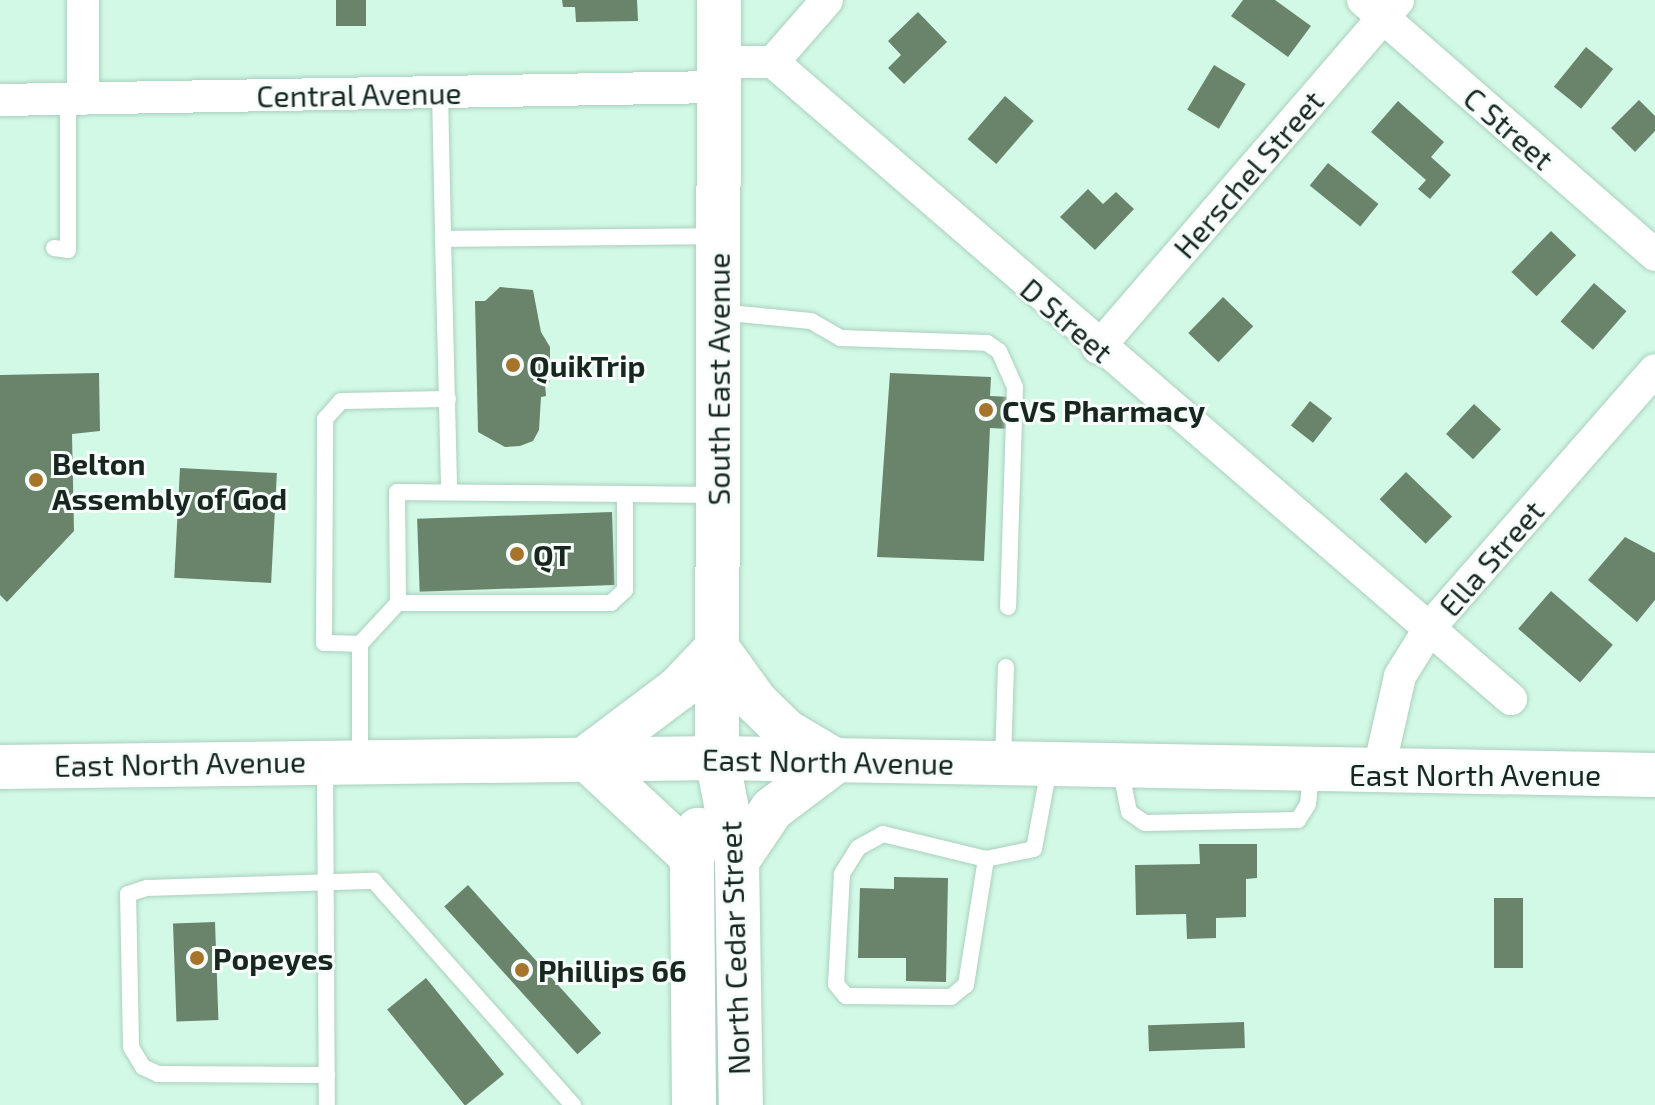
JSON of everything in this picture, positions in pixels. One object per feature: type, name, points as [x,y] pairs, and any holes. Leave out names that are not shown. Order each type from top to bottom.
[{"type":"main road","name":"South East Avenue","points":[[717,758],[719,0]]},
{"type":"main road","points":[[692,857],[586,758],[678,689],[717,648],[756,702],[787,732],[836,761],[772,809],[737,861]]},
{"type":"main road","name":"East North Avenue","points":[[0,767],[343,759],[717,758],[1311,773],[1655,775]]},
{"type":"main road","name":"North Cedar Street","points":[[694,1105],[692,857],[717,758]]},
{"type":"main road","name":"North Cedar Street","points":[[717,758],[737,861],[741,1105]]},
{"type":"street","points":[[76,99],[83,0]]},
{"type":"street","points":[[773,62],[827,0]]},
{"type":"street","name":"C Street","points":[[1381,6],[1655,255]]},
{"type":"street","name":"Herschel Street","points":[[1098,348],[1381,6]]},
{"type":"street","name":"Central Avenue","points":[[0,100],[440,92],[719,74],[773,62]]},
{"type":"street","name":"D Street","points":[[773,62],[1098,348],[1431,626],[1511,699]]},
{"type":"street","name":"Ella Street","points":[[1378,773],[1400,676],[1431,626],[1655,370]]},
{"type":"lane","points":[[440,92],[449,492]]},
{"type":"lane","points":[[54,248],[68,250],[76,99]]},
{"type":"lane","points":[[443,239],[718,236]]},
{"type":"lane","points":[[718,312],[811,321],[840,338],[987,343],[999,351],[1015,387],[1008,607]]},
{"type":"lane","points":[[360,644],[324,643],[325,419],[341,401],[448,399]]},
{"type":"lane","points":[[327,1105],[326,883],[360,644],[398,603],[397,492],[718,495]]},
{"type":"lane","points":[[398,603],[611,603],[625,590],[625,494]]},
{"type":"lane","points":[[1003,765],[1006,667]]},
{"type":"lane","points":[[986,859],[966,985],[951,997],[846,996],[836,984],[842,874],[858,848],[883,834],[986,859],[1034,849],[1049,766]]},
{"type":"lane","points":[[327,1075],[158,1074],[143,1067],[131,1047],[128,894],[147,888],[374,881],[573,1105]]},
{"type":"building","points":[[336,0],[366,0],[366,26],[336,26]]},
{"type":"building","points":[[562,0],[637,0],[638,21],[576,22],[575,7],[563,7]]},
{"type":"building","points":[[1243,0],[1275,0],[1311,26],[1288,57],[1231,16]]},
{"type":"building","points":[[918,12],[947,42],[904,84],[888,68],[901,55],[888,41]]},
{"type":"building","points":[[1586,47],[1613,69],[1581,109],[1554,87]]},
{"type":"building","points":[[1214,65],[1246,84],[1219,129],[1187,110]]},
{"type":"building","points":[[1005,96],[1034,121],[996,164],[968,139]]},
{"type":"building","points":[[1639,100],[1655,116],[1655,131],[1635,152],[1611,128]]},
{"type":"building","points":[[1398,101],[1444,142],[1431,157],[1451,175],[1430,199],[1418,189],[1426,180],[1371,132]]},
{"type":"building","points":[[1328,163],[1379,204],[1360,226],[1310,186]]},
{"type":"building","points":[[1088,189],[1103,204],[1116,192],[1134,209],[1095,250],[1060,217]]},
{"type":"building","points":[[1551,231],[1576,255],[1537,296],[1511,272]]},
{"type":"building","points":[[1594,283],[1626,311],[1593,350],[1561,321]]},
{"type":"building","name":"QuikTrip","points":[[500,287],[533,290],[541,332],[550,347],[550,382],[545,383],[546,396],[541,397],[539,430],[533,441],[520,446],[505,447],[478,432],[475,301],[485,301]]},
{"type":"building","points":[[1223,297],[1253,326],[1218,362],[1188,333]]},
{"type":"building","name":"Belton Assembly of God","points":[[99,373],[100,431],[72,434],[74,531],[7,602],[0,595],[0,375]]},
{"type":"building","name":"CVS Pharmacy","points":[[890,373],[991,377],[990,396],[1011,397],[1009,429],[990,428],[984,561],[877,557]]},
{"type":"building","points":[[1310,401],[1332,418],[1313,443],[1291,425]]},
{"type":"building","points":[[1474,404],[1501,429],[1473,459],[1446,434]]},
{"type":"building","points":[[180,468],[277,473],[271,583],[174,578]]},
{"type":"building","points":[[1406,472],[1452,516],[1426,544],[1380,499]]},
{"type":"building","points":[[612,512],[615,585],[420,592],[417,519]]},
{"type":"building","points":[[1625,537],[1655,553],[1655,600],[1637,622],[1588,580]]},
{"type":"building","points":[[1551,591],[1613,645],[1580,683],[1518,629]]},
{"type":"building","points":[[1199,844],[1257,844],[1257,878],[1246,879],[1246,917],[1216,918],[1216,938],[1187,939],[1186,914],[1136,915],[1135,865],[1200,864]]},
{"type":"building","points":[[894,877],[948,878],[946,982],[906,981],[906,958],[858,958],[860,888],[894,889]]},
{"type":"building","name":"Phillips 66","points":[[468,885],[601,1033],[577,1054],[444,906]]},
{"type":"building","points":[[1494,898],[1523,898],[1523,968],[1494,968]]},
{"type":"building","points":[[215,922],[218,1020],[176,1021],[173,923]]},
{"type":"building","points":[[426,978],[504,1074],[465,1105],[387,1009]]},
{"type":"building","points":[[1244,1022],[1245,1048],[1149,1051],[1148,1025]]},
{"type":"place","name":"QuikTrip","points":[[513,365]]},
{"type":"place","name":"CVS Pharmacy","points":[[986,410]]},
{"type":"place","name":"Belton Assembly of God","points":[[36,480]]},
{"type":"place","name":"QT","points":[[517,554]]},
{"type":"place","name":"Popeyes","points":[[197,958]]},
{"type":"place","name":"Phillips 66","points":[[522,970]]}]
